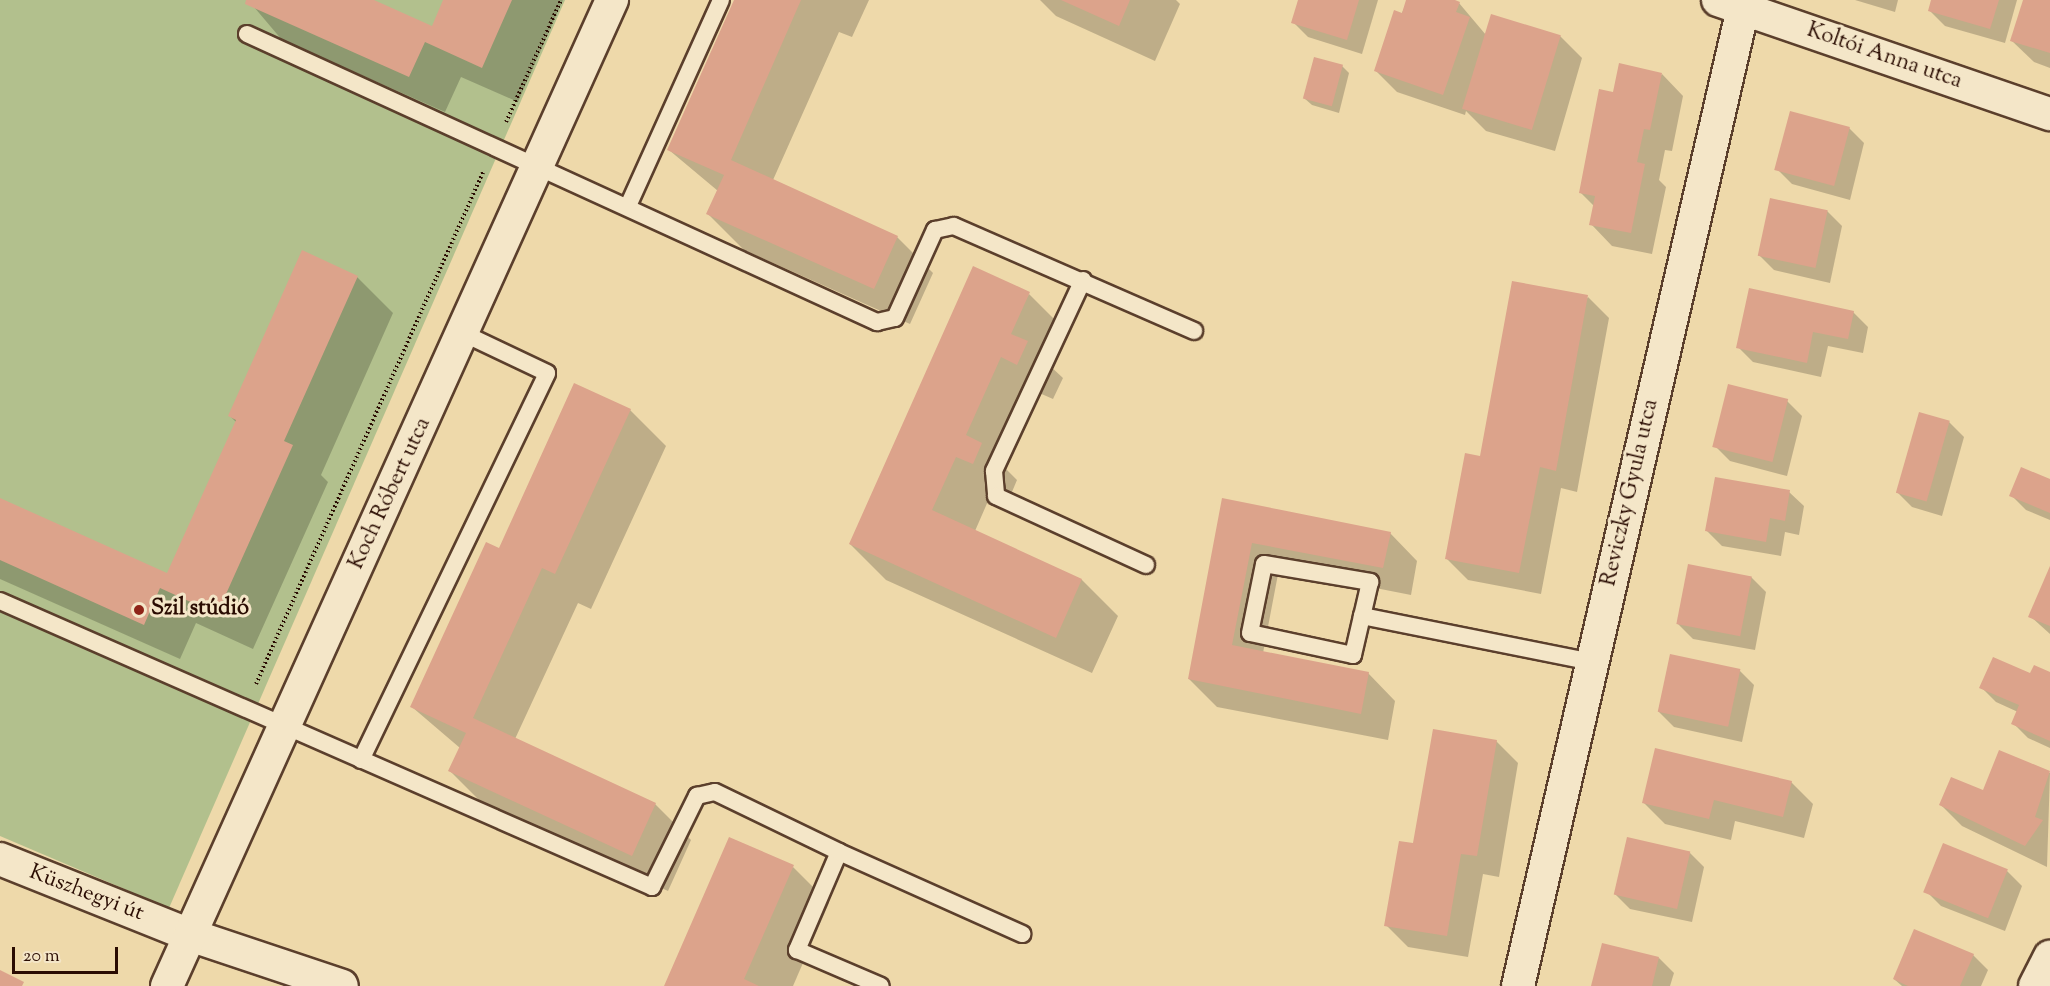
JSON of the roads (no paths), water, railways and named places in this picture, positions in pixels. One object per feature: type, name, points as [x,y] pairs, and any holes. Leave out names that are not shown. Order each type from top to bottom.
[{"type":"street","name":"Koch Róbert utca","points":[[167,986],[285,723],[465,334],[612,0]]},
{"type":"street","name":"Koltói Anna utca","points":[[1735,3],[2050,114]]},
{"type":"street","name":"Reviczky Gyula utca","points":[[1518,986],[1592,662],[1735,3]]},
{"type":"street","name":"Küszhegyi út","points":[[0,859],[190,935],[342,986]]},
{"type":"street","points":[[2035,986],[2050,957]]},
{"type":"lane","points":[[628,206],[721,0]]},
{"type":"lane","points":[[248,34],[628,206],[877,322],[895,318],[935,230],[954,226],[1083,280],[1194,331]]},
{"type":"lane","points":[[1083,280],[994,471],[996,496],[1146,565]]},
{"type":"lane","points":[[362,760],[547,373],[465,334]]},
{"type":"lane","points":[[1264,564],[1370,582],[1362,616],[1353,655],[1250,633],[1264,564]]},
{"type":"lane","points":[[0,601],[245,708],[285,723],[362,760],[652,887],[697,796],[715,792],[839,852],[1022,934]]},
{"type":"lane","points":[[1362,616],[1592,662]]},
{"type":"lane","points":[[839,852],[797,950],[881,986]]},
{"type":"place","name":"Szil stúdió","points":[[139,610]]}]
